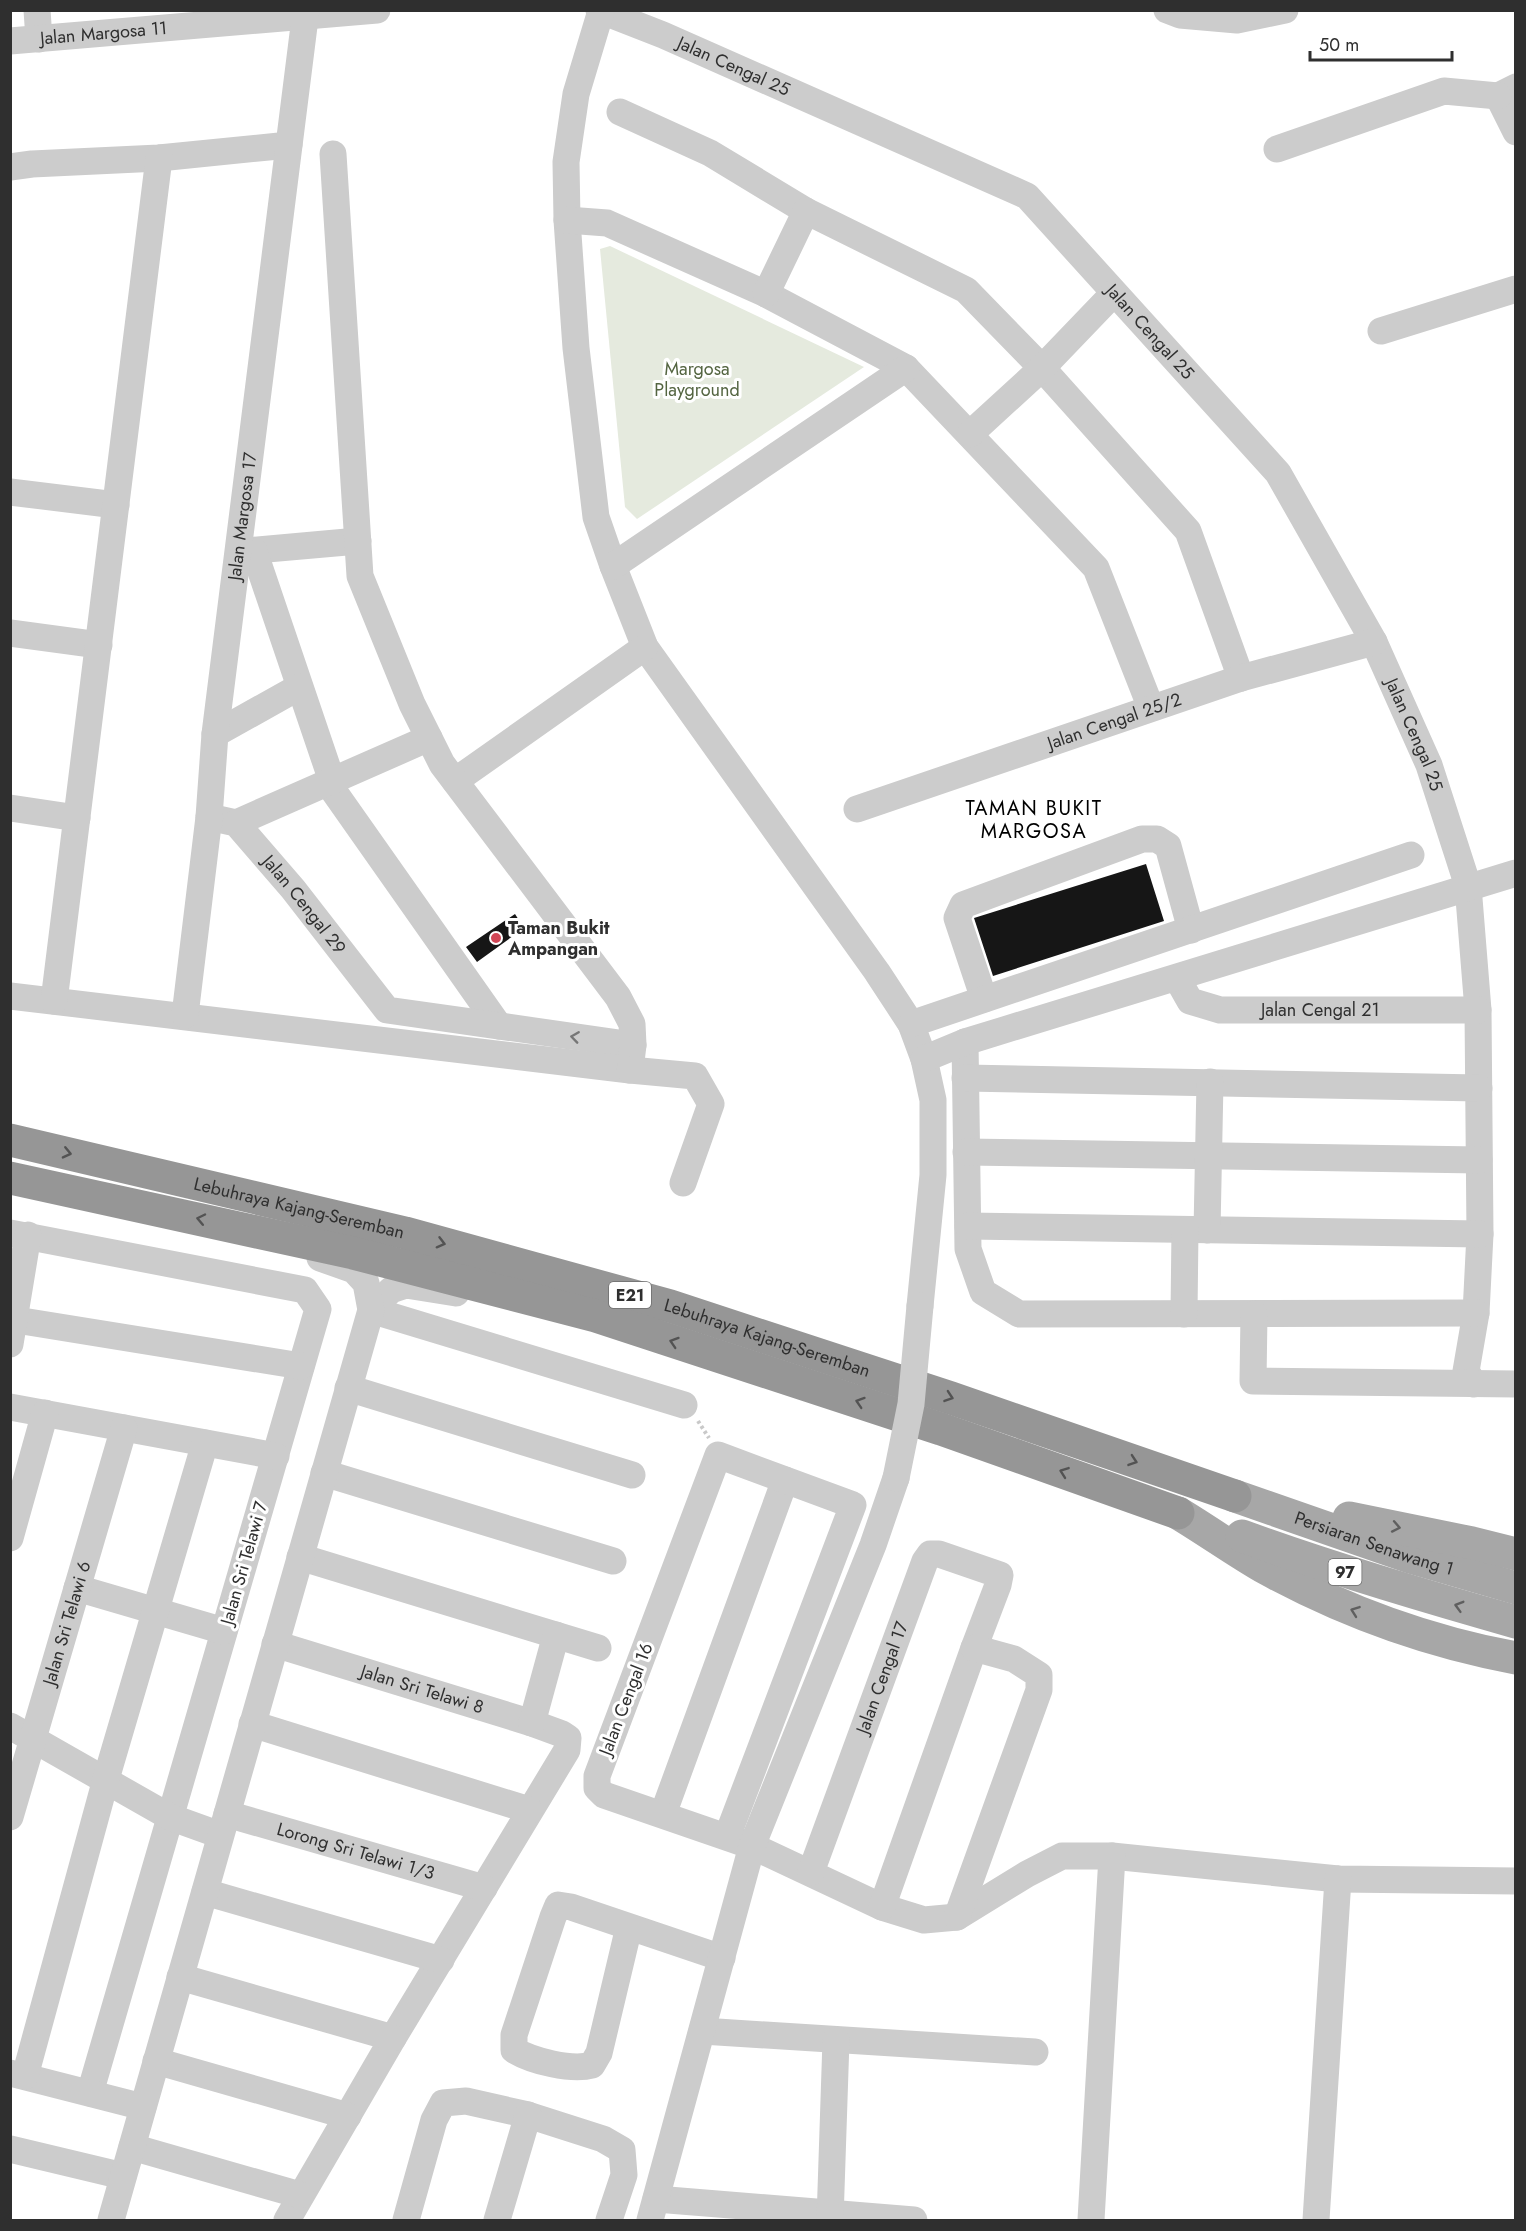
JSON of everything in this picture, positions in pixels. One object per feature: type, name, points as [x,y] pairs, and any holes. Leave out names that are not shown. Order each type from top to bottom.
[{"type":"highway","name":"Lebuhraya Kajang-Seremban","points":[[10,1140],[405,1233],[670,1306],[951,1398],[1235,1496]]},
{"type":"highway","name":"Lebuhraya Kajang-Seremban","points":[[10,1178],[353,1253],[596,1316],[941,1428],[1178,1513]]},
{"type":"main road","points":[[1235,1496],[1461,1540],[1515,1554]]},
{"type":"main road","name":"Persiaran Senawang 1","points":[[1235,1496],[1410,1557],[1515,1588]]},
{"type":"main road","points":[[1178,1513],[1267,1569],[1348,1609],[1410,1630],[1493,1654],[1515,1658]]},
{"type":"main road","name":"Persiaran Senawang 1","points":[[1178,1513],[1304,1559],[1515,1622]]},
{"type":"street","points":[[37,10],[39,39]]},
{"type":"street","name":"Jalan Margosa 11","points":[[10,41],[39,39],[177,19],[377,10]]},
{"type":"street","points":[[1167,10],[1180,15],[1237,20],[1285,10]]},
{"type":"street","points":[[600,11],[576,94],[566,162],[567,220],[576,348],[596,517],[645,647],[877,972],[910,1024],[924,1059],[933,1100],[933,1175],[911,1404],[896,1478],[873,1545],[740,1841]]},
{"type":"street","name":"Jalan Cengal 25","points":[[600,11],[663,35],[1028,196],[1278,473],[1374,642],[1429,765],[1468,886],[1478,1010],[1479,1088],[1480,1234],[1476,1313],[1466,1371],[1474,1384]]},
{"type":"street","name":"Jalan Margosa 17","points":[[185,1015],[209,817],[215,734],[306,14]]},
{"type":"street","points":[[1277,149],[1444,92],[1507,91],[1515,132]]},
{"type":"street","points":[[620,112],[710,153],[806,211],[966,290],[1042,368],[1188,531],[1241,678]]},
{"type":"street","points":[[10,167],[159,158],[289,145]]},
{"type":"street","points":[[333,154],[360,576],[412,704],[442,764],[618,997],[632,1024],[631,1058]]},
{"type":"street","points":[[54,1001],[159,158]]},
{"type":"street","points":[[766,294],[806,211]]},
{"type":"street","points":[[567,220],[607,224],[766,294],[906,368],[1096,568],[1151,708]]},
{"type":"street","points":[[1381,331],[1515,289]]},
{"type":"street","points":[[970,434],[1042,368],[1114,293]]},
{"type":"street","points":[[613,566],[906,368]]},
{"type":"street","points":[[10,492],[116,505]]},
{"type":"street","points":[[358,542],[250,551],[330,782],[499,1026],[695,1076],[711,1104],[683,1182]]},
{"type":"street","points":[[10,633],[99,645]]},
{"type":"street","name":"Jalan Cengal 25/2","points":[[857,809],[1241,678],[1374,642]]},
{"type":"street","points":[[455,781],[645,647]]},
{"type":"street","points":[[215,734],[299,687]]},
{"type":"street","points":[[209,817],[236,823],[429,738]]},
{"type":"street","points":[[10,808],[77,818]]},
{"type":"street","name":"Jalan Cengal 29","points":[[236,823],[293,889],[387,1010],[499,1026]]},
{"type":"street","points":[[984,999],[957,918],[963,905],[1142,838],[1157,839],[1168,846],[1191,930]]},
{"type":"street","points":[[910,1024],[1411,855]]},
{"type":"street","points":[[924,1059],[965,1042],[1515,873]]},
{"type":"street","name":"Jalan Cengal 21","points":[[1177,978],[1190,1001],[1220,1010],[1478,1010]]},
{"type":"street","points":[[10,996],[631,1058]]},
{"type":"street","points":[[965,1042],[968,1249],[983,1292],[1019,1314],[1476,1313]]},
{"type":"street","points":[[965,1078],[1479,1088]]},
{"type":"street","points":[[1184,1314],[1209,1156],[1210,1082]]},
{"type":"street","points":[[966,1152],[1479,1160]]},
{"type":"street","points":[[111,2220],[371,1310],[366,1283],[354,1270],[234,1226]]},
{"type":"street","points":[[968,1226],[1480,1234]]},
{"type":"street","points":[[19,1234],[12,1328],[302,1366]]},
{"type":"street","name":"Jalan Sri Telawi 7","points":[[19,1234],[304,1290],[318,1309],[90,2093]]},
{"type":"street","points":[[371,1310],[391,1290],[406,1285],[596,1316]]},
{"type":"street","points":[[371,1310],[684,1405]]},
{"type":"street","points":[[1254,1314],[1253,1381],[1515,1384]]},
{"type":"street","points":[[348,1388],[632,1475]]},
{"type":"street","points":[[10,1407],[276,1456]]},
{"type":"street","points":[[10,1538],[45,1413]]},
{"type":"street","name":"Jalan Sri Telawi 6","points":[[10,1817],[21,1733],[77,1588],[124,1428]]},
{"type":"street","points":[[143,2107],[18,2075],[205,1443]]},
{"type":"street","points":[[718,1455],[853,1505],[740,1841],[722,1958],[653,2210],[914,2220]]},
{"type":"street","name":"Jalan Cengal 16","points":[[718,1455],[597,1776],[597,1788],[604,1795],[740,1841],[811,1872],[882,1907],[924,1920],[957,1917]]},
{"type":"street","points":[[324,1473],[613,1561]]},
{"type":"street","points":[[663,1814],[785,1480]]},
{"type":"street","name":"Jalan Cengal 17","points":[[811,1872],[925,1561],[930,1554],[939,1554],[1000,1575],[998,1586],[974,1648]]},
{"type":"street","points":[[300,1557],[598,1648]]},
{"type":"street","points":[[77,1588],[224,1631]]},
{"type":"street","points":[[532,1723],[556,1635]]},
{"type":"street","name":"Jalan Sri Telawi 8","points":[[275,1644],[562,1734],[568,1738],[567,1750],[529,1810]]},
{"type":"street","points":[[882,1907],[974,1648],[1014,1659],[1039,1675],[1039,1690],[957,1917]]},
{"type":"street","points":[[252,1724],[529,1810],[286,2220]]},
{"type":"street","name":"Lorong Sri Telawi 1/3","points":[[21,1733],[170,1817],[223,1824],[484,1888]]},
{"type":"street","points":[[957,1917],[1027,1874],[1062,1856],[1112,1856],[1338,1878],[1515,1881]]},
{"type":"street","points":[[1090,2220],[1112,1856]]},
{"type":"street","points":[[1316,2220],[1338,1878]]},
{"type":"street","points":[[204,1892],[441,1960]]},
{"type":"street","points":[[630,1927],[599,2053],[592,2065],[581,2068],[526,2057],[514,2050],[514,2035],[558,1905],[571,1907],[722,1958]]},
{"type":"street","points":[[180,1977],[393,2038]]},
{"type":"street","points":[[702,2031],[1035,2052]]},
{"type":"street","points":[[831,2217],[836,2040]]},
{"type":"street","points":[[156,2061],[348,2116]]},
{"type":"street","points":[[406,2220],[434,2120],[443,2103],[466,2101],[528,2115],[603,2139],[622,2150],[624,2175],[609,2220]]},
{"type":"street","points":[[497,2220],[528,2115]]},
{"type":"street","points":[[132,2147],[300,2195]]},
{"type":"street","points":[[10,2149],[123,2176]]},
{"type":"path","points":[[684,1405],[704,1428],[718,1455]]},
{"type":"green space","name":"Margosa Playground","points":[[610,246],[864,367],[637,519],[625,507],[600,249]]},
{"type":"building","points":[[1146,864],[1164,921],[993,976],[974,918]]},
{"type":"building","name":"Taman Bukit Ampangan","points":[[515,914],[524,928],[477,962],[466,947]]},
{"type":"place","name":"Taman Bukit Ampangan","points":[[496,938]]},
{"type":"district","name":"TAMAN BUKIT MARGOSA","points":[[1034,820]]}]
